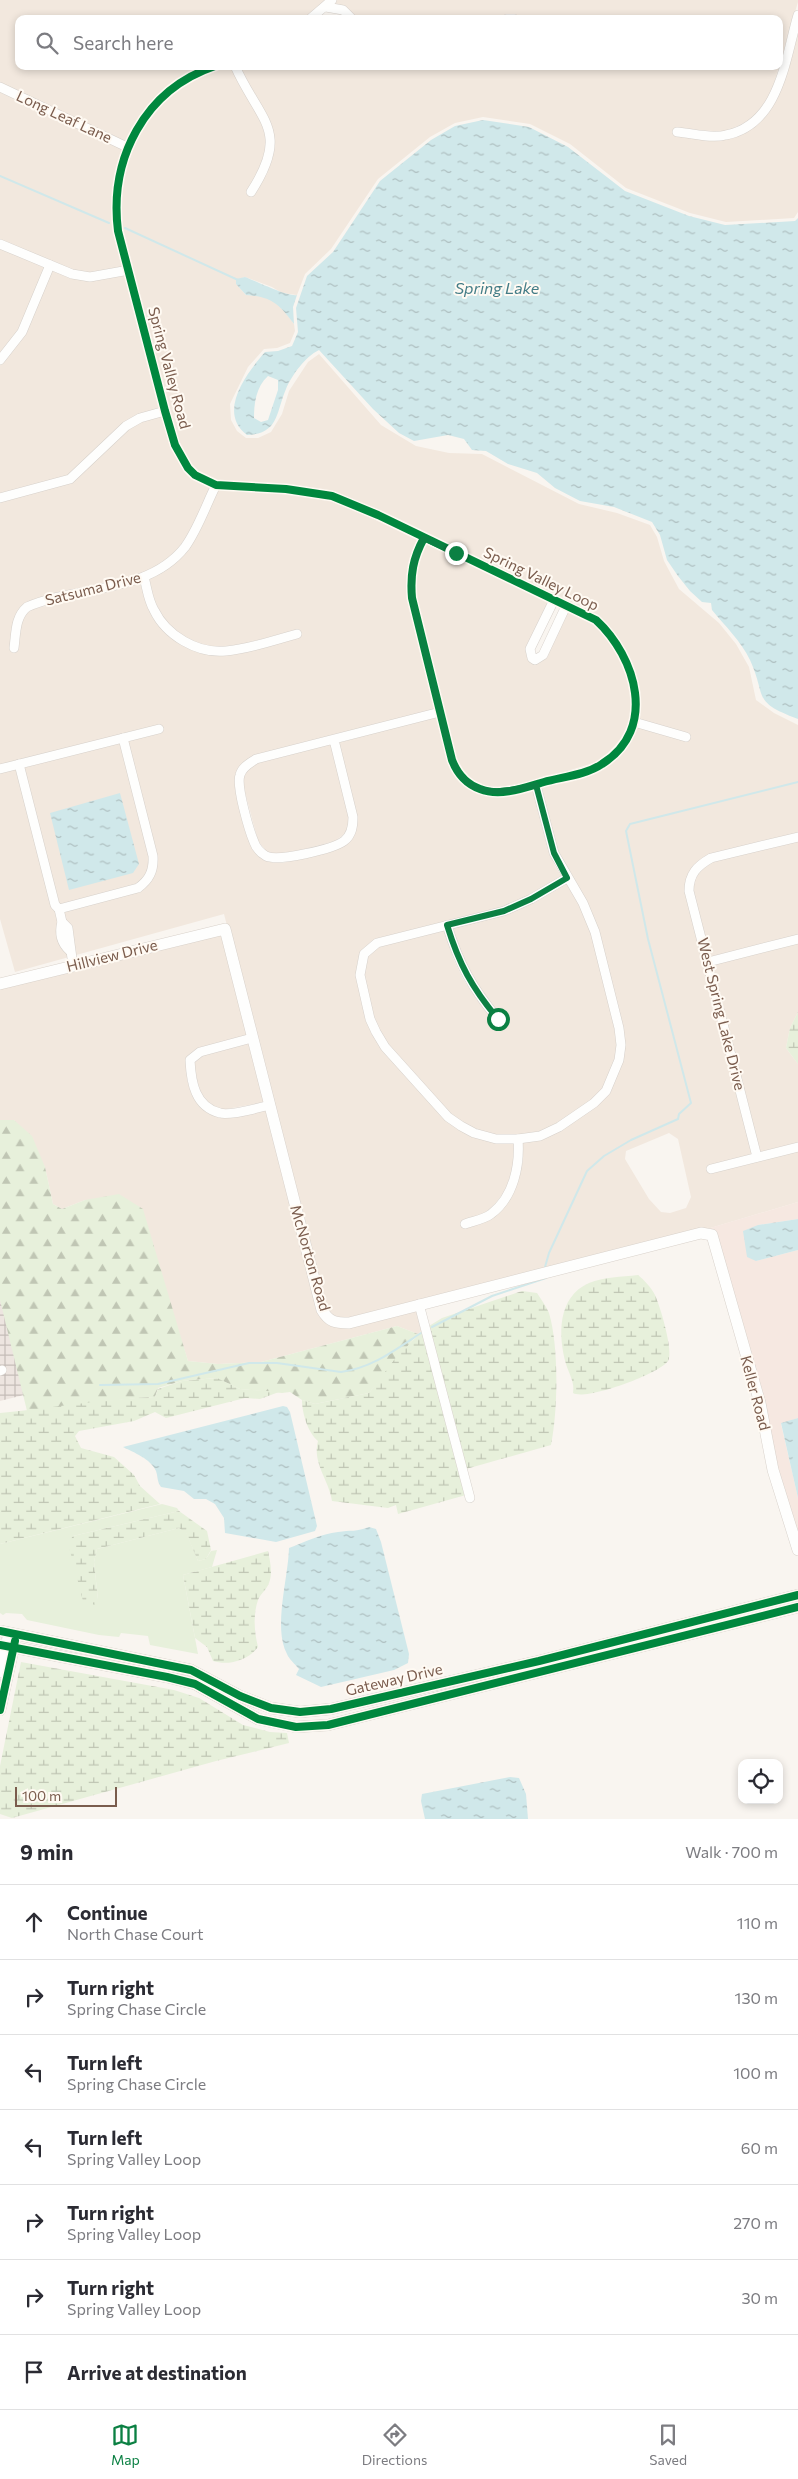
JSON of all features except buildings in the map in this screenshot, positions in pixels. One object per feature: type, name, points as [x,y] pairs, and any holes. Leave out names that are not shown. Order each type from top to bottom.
[{"type":"street","points":[[315,15],[329,4],[348,15]]},
{"type":"street","points":[[783,66],[798,15]]},
{"type":"street","name":"Spring Valley Road","points":[[206,70],[190,77],[163,96],[136,128],[120,167],[116,212],[128,270],[165,411],[180,457],[195,475],[216,485],[286,490],[332,496],[424,538]]},
{"type":"street","points":[[237,70],[245,88],[265,121],[271,138],[264,172],[251,192]]},
{"type":"street","points":[[677,132],[726,136],[754,122],[766,111],[774,97],[782,70]]},
{"type":"street","name":"Long Leaf Lane","points":[[0,87],[127,147]]},
{"type":"street","points":[[0,244],[72,274],[90,277],[128,270]]},
{"type":"street","points":[[0,360],[22,332],[50,265]]},
{"type":"street","points":[[0,498],[70,479],[126,426],[140,418],[165,411]]},
{"type":"street","name":"Satsuma Drive","points":[[14,648],[18,619],[21,612],[27,607],[144,577],[160,569],[184,548],[190,539],[216,485]]},
{"type":"street","name":"Spring Valley Loop","points":[[424,538],[554,600],[596,620],[616,643],[630,670],[634,686],[636,703],[634,722],[629,736],[602,764],[536,785],[494,792],[480,789],[469,783],[456,768],[412,598],[410,582],[412,565],[424,538]]},
{"type":"street","points":[[144,577],[149,600],[162,623],[172,634],[194,646],[210,651],[224,652],[297,634]]},
{"type":"street","points":[[554,600],[530,649],[532,658],[535,660],[543,655],[566,606]]},
{"type":"street","points":[[334,740],[353,817],[353,827],[349,835],[336,845],[282,859],[265,856],[254,843],[240,786],[240,775],[246,765],[256,759],[440,712]]},
{"type":"street","points":[[634,722],[686,737]]},
{"type":"street","points":[[0,769],[159,729]]},
{"type":"street","points":[[59,909],[138,888],[146,882],[154,868],[153,856],[123,738]]},
{"type":"street","points":[[19,764],[55,905],[59,909],[62,922],[68,928],[66,937],[72,943],[70,951],[73,966]]},
{"type":"street","points":[[536,785],[554,853],[583,903],[595,932],[619,1028],[621,1045],[619,1060],[606,1091],[594,1103],[559,1127],[540,1136],[518,1139],[496,1139],[474,1133],[448,1117],[385,1047],[370,1019],[360,976],[364,954],[377,943],[504,911],[531,899],[567,878]]},
{"type":"street","name":"West Spring Lake Drive","points":[[757,1157],[689,891],[689,881],[693,872],[711,858],[798,837]]},
{"type":"street","points":[[447,925],[456,957],[466,977],[498,1019]]},
{"type":"street","name":"Hillview Drive","points":[[0,984],[224,929]]},
{"type":"street","name":"McNorton Road","points":[[224,929],[322,1310],[326,1316],[337,1323],[349,1323],[701,1233],[712,1235]]},
{"type":"street","points":[[708,962],[798,939]]},
{"type":"street","points":[[252,1038],[200,1052],[190,1060],[191,1081],[196,1094],[206,1106],[221,1114],[270,1105]]},
{"type":"street","points":[[465,1224],[491,1214],[511,1190],[520,1159],[518,1139]]},
{"type":"street","points":[[711,1170],[798,1147]]},
{"type":"street","name":"Keller Road","points":[[712,1235],[760,1403],[773,1470],[798,1550]]},
{"type":"street","points":[[419,1304],[470,1498]]},
{"type":"street","name":"Gateway Drive","points":[[8,1632],[191,1670],[240,1696],[271,1708],[300,1712],[330,1709],[539,1661],[798,1595]]},
{"type":"street","name":"Gateway Drive","points":[[6,1646],[195,1684],[258,1719],[296,1726],[328,1725],[798,1607]]},
{"type":"street","points":[[0,1710],[8,1632]]},
{"type":"street","points":[[0,1673],[6,1646]]},
{"type":"street","points":[[216,1697],[223,1686]]},
{"type":"street","points":[[368,1700],[372,1714]]},
{"type":"shaded area","points":[[0,0],[327,0],[309,15],[15,15],[15,70],[195,70],[160,94],[134,125],[125,142],[0,83]]},
{"type":"shaded area","points":[[337,0],[798,0],[783,53],[783,15],[354,15],[345,7],[333,5]]},
{"type":"shaded area","points":[[798,28],[798,212],[794,218],[726,222],[690,213],[626,188],[570,144],[530,124],[483,117],[455,123],[430,137],[378,179],[331,249],[305,274],[297,295],[282,293],[272,287],[245,277],[236,280],[236,284],[246,295],[263,296],[280,305],[294,324],[295,331],[290,343],[277,348],[264,349],[248,367],[230,404],[231,420],[237,431],[246,438],[258,438],[271,432],[282,414],[289,391],[308,362],[319,354],[381,425],[416,446],[449,453],[482,454],[579,504],[617,513],[650,525],[657,537],[664,561],[679,589],[719,623],[736,644],[749,667],[756,700],[774,713],[798,725],[798,1012],[790,1028],[786,1048],[798,1064],[798,1202],[707,1229],[348,1319],[337,1319],[332,1317],[325,1308],[224,914],[15,972],[0,919],[0,502],[71,482],[128,429],[142,422],[162,416],[178,459],[193,478],[211,487],[188,536],[171,557],[158,566],[143,573],[35,599],[19,609],[15,617],[10,651],[17,652],[21,620],[29,610],[142,582],[146,602],[159,625],[171,637],[194,650],[209,654],[225,655],[301,637],[299,629],[239,645],[210,647],[184,638],[175,631],[157,610],[148,579],[175,563],[187,550],[218,490],[286,493],[331,500],[419,539],[409,563],[407,582],[436,709],[255,756],[243,763],[237,772],[236,785],[251,844],[264,859],[273,863],[283,863],[338,848],[346,844],[353,837],[356,827],[356,816],[338,743],[437,716],[452,770],[467,786],[480,793],[495,796],[533,789],[546,841],[555,866],[562,877],[529,896],[503,907],[375,939],[361,951],[357,964],[357,976],[367,1020],[383,1049],[446,1120],[473,1137],[495,1143],[515,1143],[516,1159],[508,1188],[489,1211],[461,1222],[463,1229],[492,1218],[514,1191],[523,1161],[522,1143],[542,1140],[560,1131],[596,1106],[609,1093],[623,1061],[622,1027],[599,932],[586,901],[557,852],[540,788],[604,768],[632,739],[637,726],[688,742],[690,734],[638,719],[640,702],[633,670],[618,640],[597,616],[379,511],[333,492],[286,485],[217,482],[197,472],[178,444],[122,230],[119,212],[124,168],[139,130],[165,100],[192,81],[218,70],[233,70],[267,134],[266,156],[260,171],[246,193],[252,197],[267,174],[275,144],[268,120],[241,70],[778,70],[771,95],[763,108],[752,119],[725,132],[674,128],[674,135],[727,139],[756,126],[768,114],[777,99]],"holes":[[[669,1133],[678,1139],[691,1197],[686,1208],[670,1213],[661,1212],[649,1199],[625,1159],[626,1151]]]},
{"type":"shaded area","points":[[0,91],[123,149],[117,166],[112,211],[124,267],[90,273],[73,270],[0,240]]},
{"type":"shaded area","points":[[0,249],[45,267],[19,330],[0,354]]},
{"type":"shaded area","points":[[52,270],[89,281],[126,275],[160,409],[124,423],[68,475],[0,494],[0,365],[25,334]]},
{"type":"shaded area","points":[[426,543],[549,601],[527,649],[529,660],[536,664],[546,658],[568,611],[594,623],[612,645],[627,673],[631,686],[631,721],[626,734],[600,761],[535,781],[494,788],[481,786],[463,773],[456,758],[416,597],[416,566]]},
{"type":"shaded area","points":[[331,744],[349,817],[347,832],[335,841],[282,855],[267,852],[258,841],[243,785],[243,776],[248,768],[258,763]]},
{"type":"shaded area","points":[[566,883],[580,905],[592,934],[615,1029],[616,1059],[603,1088],[592,1100],[557,1124],[539,1132],[518,1135],[496,1135],[475,1129],[450,1114],[388,1044],[373,1018],[364,975],[367,956],[378,947],[445,930],[453,958],[463,979],[477,1000],[498,1024],[503,1019],[469,975],[451,928]]},
{"type":"shaded area","points":[[222,934],[248,1035],[186,1060],[187,1080],[192,1095],[204,1110],[219,1117],[267,1110],[327,1322],[417,1308],[423,1330],[418,1334],[397,1326],[261,1362],[218,1364],[188,1361],[174,1317],[85,1200],[62,1209],[53,1204],[45,1167],[14,1120],[0,1120],[0,988]]},
{"type":"shaded area","points":[[250,1043],[265,1102],[221,1110],[208,1103],[198,1092],[193,1062],[201,1056]]},
{"type":"shaded area","points":[[798,1202],[798,1219],[758,1225],[756,1261],[798,1250],[798,1418],[781,1424],[798,1498],[798,1537],[777,1469],[710,1228]]},
{"type":"shaded area","points":[[0,1287],[28,1394],[0,1401]]},
{"type":"green space","points":[[798,1012],[798,1064],[786,1048],[790,1028]]},
{"type":"green space","points":[[0,1120],[14,1120],[32,1136],[45,1167],[53,1204],[62,1209],[85,1200],[119,1194],[143,1209],[188,1361],[218,1364],[261,1362],[397,1326],[418,1334],[369,1393],[315,1404],[302,1400],[290,1392],[240,1389],[216,1378],[182,1381],[158,1388],[155,1397],[27,1411],[0,1300]]},
{"type":"green space","points":[[638,1275],[652,1289],[655,1295],[668,1339],[668,1361],[651,1373],[622,1385],[592,1393],[573,1393],[572,1382],[563,1353],[561,1330],[562,1318],[566,1307],[578,1289],[589,1283]]},
{"type":"green space","points":[[522,1291],[537,1293],[549,1313],[552,1327],[556,1360],[556,1397],[551,1445],[466,1469],[429,1326],[442,1318]]},
{"type":"green space","points":[[423,1330],[466,1495],[398,1514],[396,1505],[388,1508],[332,1501],[317,1457],[318,1441],[311,1433],[306,1422],[302,1400],[315,1404],[369,1393],[394,1360]]},
{"type":"green space","points":[[217,1378],[240,1389],[279,1392],[260,1399],[245,1398],[166,1418],[155,1412],[134,1421],[79,1431],[75,1436],[81,1448],[114,1457],[134,1475],[140,1486],[160,1504],[0,1544],[0,1413],[155,1397],[158,1389],[182,1381]]},
{"type":"green space","points":[[162,1504],[177,1508],[179,1511],[73,1536],[98,1600],[94,1562],[97,1549],[179,1528],[186,1532],[198,1561],[206,1559],[211,1551],[217,1550],[212,1567],[183,1575],[198,1654],[150,1645],[148,1636],[121,1633],[119,1637],[99,1635],[27,1620],[22,1614],[6,1613],[3,1615],[0,1613],[0,1544]]},
{"type":"green space","points":[[179,1511],[207,1531],[211,1550],[206,1559],[198,1561],[186,1533],[179,1528],[97,1549],[94,1562],[98,1600],[95,1605],[83,1601],[68,1543],[73,1536]]},
{"type":"green space","points":[[268,1551],[271,1575],[268,1585],[258,1600],[255,1611],[258,1647],[254,1652],[238,1661],[225,1663],[213,1661],[207,1647],[195,1638],[183,1575]]},
{"type":"green space","points":[[21,1662],[174,1690],[199,1698],[243,1725],[270,1732],[287,1733],[289,1743],[216,1761],[12,1818],[0,1814],[0,1766]]},
{"type":"water","name":"Spring Lake","points":[[483,120],[529,127],[568,147],[625,191],[689,216],[725,225],[795,221],[798,218],[798,719],[773,708],[767,703],[746,653],[712,610],[711,603],[702,602],[678,576],[667,560],[660,535],[652,522],[614,507],[580,501],[555,488],[537,473],[508,464],[486,451],[472,450],[464,439],[448,435],[414,441],[399,433],[373,409],[319,350],[304,362],[292,378],[271,426],[257,434],[247,435],[238,426],[234,415],[235,404],[243,382],[250,371],[265,352],[278,351],[292,346],[298,332],[296,308],[307,276],[333,252],[380,181],[431,140],[455,126]],"holes":[[[268,376],[278,380],[278,390],[268,420],[261,422],[254,418],[258,390]]]},
{"type":"water","points":[[245,277],[279,291],[297,295],[293,307],[294,324],[284,311],[274,303],[255,296],[246,295],[236,284],[236,279]]},
{"type":"water","points":[[120,793],[139,864],[133,873],[69,890],[50,813]]},
{"type":"water","points":[[798,1219],[798,1250],[756,1261],[747,1257],[743,1231],[758,1225]]},
{"type":"water","points":[[283,1406],[287,1407],[290,1412],[317,1526],[315,1531],[276,1542],[225,1533],[224,1518],[215,1504],[206,1499],[194,1499],[184,1491],[161,1487],[154,1467],[141,1456],[123,1447]]},
{"type":"water","points":[[798,1418],[798,1498],[781,1423]]},
{"type":"water","points":[[369,1527],[376,1529],[381,1542],[409,1654],[408,1663],[394,1670],[321,1687],[296,1675],[299,1669],[288,1656],[283,1643],[281,1617],[289,1548],[325,1534]]},
{"type":"water","points":[[510,1777],[519,1778],[526,1794],[528,1819],[425,1819],[421,1801],[422,1794]]},
{"type":"waterway","points":[[0,176],[109,223]]},
{"type":"waterway","points":[[125,228],[238,280]]},
{"type":"waterway","points":[[545,1267],[549,1253],[587,1171],[604,1156],[631,1140],[678,1119],[679,1114],[691,1103],[648,939],[626,831],[630,824],[798,782]]},
{"type":"waterway","points":[[432,1327],[492,1296],[546,1278]]},
{"type":"waterway","points":[[100,1385],[158,1384],[249,1363],[277,1363],[341,1372],[363,1367],[392,1352],[421,1333]]},
{"type":"cycle path","points":[[206,70],[190,77],[169,92],[151,110],[136,130],[126,153],[119,178],[117,204],[118,231],[165,411],[175,445],[188,468],[195,475],[216,485],[286,489],[332,496],[378,515],[596,620],[610,635],[622,653],[635,693],[635,713],[630,732],[619,749],[602,764],[589,771],[504,792],[480,789],[463,778],[452,760],[412,598],[411,582],[413,567],[424,538]]},
{"type":"cycle path","points":[[0,1631],[191,1670],[240,1696],[271,1708],[300,1712],[331,1709],[539,1661],[798,1595]]},
{"type":"cycle path","points":[[0,1645],[195,1684],[258,1719],[296,1727],[328,1725],[798,1607]]},
{"type":"cycle path","points":[[0,1710],[15,1641]]},
{"type":"route","points":[[456,553],[424,538],[412,565],[410,582],[412,598],[452,760],[460,776],[480,789],[494,792],[512,791],[536,785],[548,837],[558,864],[567,878],[531,899],[504,911],[447,925],[456,957],[466,977],[480,998],[498,1019]]}]
